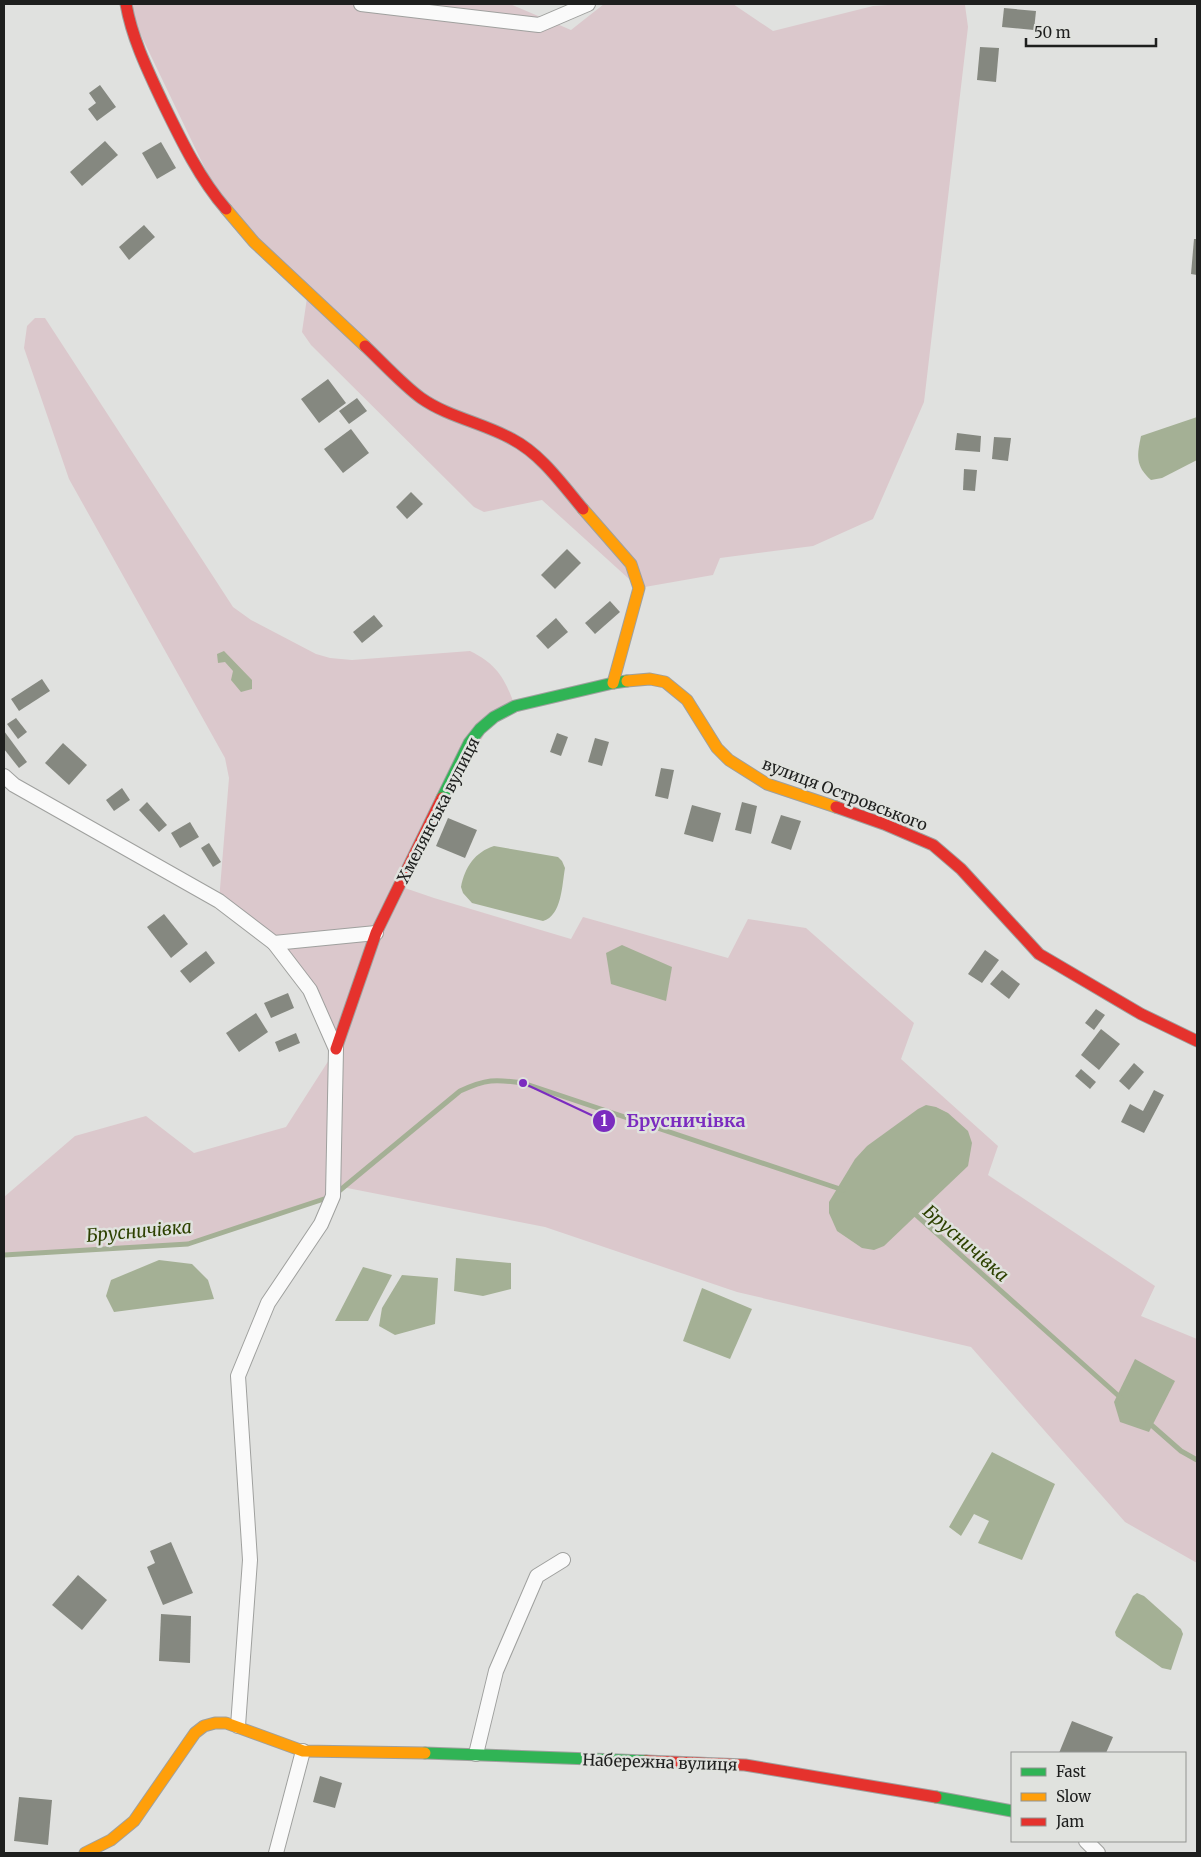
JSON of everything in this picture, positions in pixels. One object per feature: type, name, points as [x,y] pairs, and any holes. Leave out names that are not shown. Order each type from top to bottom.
[{"type":"street","points":[[126,4],[129,22],[144,63],[180,137],[200,173],[223,206],[254,242],[421,398],[439,408],[513,439],[530,451],[549,469],[630,564],[636,575],[639,588],[613,683]]},
{"type":"street","points":[[361,4],[539,25],[588,4]]},
{"type":"street","name":"Хмелянська вулиця","points":[[336,1049],[376,933],[469,743],[480,729],[494,717],[515,706],[613,683],[650,679],[665,682]]},
{"type":"street","name":"вулиця Островського","points":[[665,682],[687,700],[717,748],[740,768],[775,787],[884,824],[933,845],[961,869],[1039,954],[1141,1014],[1197,1041]]},
{"type":"street","points":[[7,784],[219,901],[274,943],[310,990],[336,1049],[333,1196],[321,1224],[268,1303],[238,1376],[250,1560],[238,1726]]},
{"type":"street","points":[[274,943],[376,933]]},
{"type":"street","points":[[476,1754],[496,1672],[537,1576],[563,1560]]},
{"type":"street","points":[[84,1853],[101,1848],[114,1840],[134,1821],[195,1733],[204,1726],[215,1723],[238,1726],[303,1751],[276,1853]]},
{"type":"street","name":"Набережна вулиця","points":[[303,1751],[476,1754],[745,1765],[1011,1811]]},
{"type":"street","points":[[1087,1842],[1098,1853]]},
{"type":"shaded area","points":[[126,4],[510,4],[571,30],[604,4],[733,4],[773,31],[873,6],[903,4],[965,5],[968,27],[924,402],[873,519],[813,546],[720,558],[713,575],[639,588],[542,500],[484,512],[474,507],[311,345],[302,332],[308,291],[223,206]]},
{"type":"shaded area","points":[[35,318],[45,318],[233,607],[251,620],[316,654],[330,658],[352,660],[470,651],[487,661],[499,673],[508,688],[515,706],[494,717],[399,886],[571,939],[583,917],[728,958],[748,919],[806,928],[914,1023],[901,1059],[998,1146],[988,1175],[1155,1286],[1141,1316],[1197,1339],[1197,1563],[1125,1522],[971,1347],[737,1292],[545,1227],[337,1186],[333,1196],[188,1244],[4,1253],[4,1197],[75,1136],[146,1116],[194,1153],[286,1127],[336,1049],[284,956],[219,901],[229,778],[225,758],[69,479],[24,348],[27,326]]},
{"type":"shaded area","points":[[1197,417],[1197,460],[1162,478],[1151,480],[1142,470],[1138,460],[1141,436]]},
{"type":"shaded area","points":[[224,651],[252,680],[252,689],[241,692],[231,680],[233,671],[225,662],[218,663],[217,654]]},
{"type":"shaded area","points":[[494,846],[558,857],[562,861],[565,868],[560,899],[554,913],[549,918],[543,921],[472,903],[463,893],[461,887],[468,867],[476,856]]},
{"type":"shaded area","points":[[622,945],[672,967],[666,1001],[611,984],[606,953]]},
{"type":"shaded area","points":[[926,1105],[936,1107],[948,1113],[968,1131],[972,1143],[968,1166],[884,1246],[874,1250],[862,1248],[837,1231],[829,1213],[829,1202],[855,1159],[867,1146]]},
{"type":"shaded area","points":[[456,1258],[511,1263],[511,1289],[483,1296],[454,1291]]},
{"type":"shaded area","points":[[159,1260],[192,1264],[208,1280],[214,1299],[114,1312],[106,1296],[111,1280]]},
{"type":"shaded area","points":[[363,1267],[392,1275],[368,1321],[335,1321]]},
{"type":"shaded area","points":[[402,1275],[438,1278],[435,1324],[395,1335],[379,1326],[382,1308]]},
{"type":"shaded area","points":[[702,1288],[752,1309],[730,1359],[683,1341]]},
{"type":"shaded area","points":[[1135,1359],[1175,1381],[1149,1432],[1120,1422],[1114,1402]]},
{"type":"shaded area","points":[[992,1452],[1055,1484],[1022,1560],[978,1543],[989,1521],[974,1514],[961,1536],[949,1527]]},
{"type":"shaded area","points":[[1137,1593],[1144,1596],[1181,1629],[1183,1634],[1171,1670],[1162,1668],[1116,1636],[1115,1632],[1133,1596]]},
{"type":"building","points":[[1004,8],[1036,11],[1034,30],[1002,27]]},
{"type":"building","points":[[980,47],[999,48],[996,82],[977,80]]},
{"type":"building","points":[[100,85],[116,107],[97,121],[88,109],[96,103],[89,93]]},
{"type":"building","points":[[105,141],[118,155],[82,186],[70,172]]},
{"type":"building","points":[[161,142],[176,168],[157,179],[142,153]]},
{"type":"building","points":[[144,225],[155,237],[129,260],[119,247]]},
{"type":"building","points":[[1194,239],[1197,239],[1197,275],[1191,274]]},
{"type":"building","points":[[328,379],[346,403],[319,423],[301,399]]},
{"type":"building","points":[[357,398],[367,411],[349,424],[339,411]]},
{"type":"building","points":[[351,429],[369,453],[343,473],[324,449]]},
{"type":"building","points":[[957,433],[981,436],[980,452],[955,450]]},
{"type":"building","points":[[994,437],[1011,438],[1008,461],[992,459]]},
{"type":"building","points":[[964,469],[977,470],[975,491],[963,490]]},
{"type":"building","points":[[411,492],[423,504],[407,519],[396,507]]},
{"type":"building","points":[[567,549],[581,563],[555,589],[541,575]]},
{"type":"building","points":[[610,601],[620,612],[595,634],[585,623]]},
{"type":"building","points":[[374,615],[383,626],[362,643],[353,632]]},
{"type":"building","points":[[556,618],[568,632],[548,649],[536,636]]},
{"type":"building","points":[[42,679],[50,691],[19,711],[11,699]]},
{"type":"building","points":[[16,718],[27,732],[18,739],[7,724]]},
{"type":"building","points":[[4,731],[27,762],[19,768],[4,749]]},
{"type":"building","points":[[557,733],[568,737],[561,756],[550,752]]},
{"type":"building","points":[[595,738],[609,742],[602,766],[588,762]]},
{"type":"building","points":[[63,743],[87,765],[69,785],[45,763]]},
{"type":"building","points":[[661,768],[674,770],[668,799],[655,796]]},
{"type":"building","points":[[122,788],[130,800],[114,811],[106,800]]},
{"type":"building","points":[[147,802],[167,825],[159,832],[139,810]]},
{"type":"building","points":[[742,802],[757,806],[751,834],[735,830]]},
{"type":"building","points":[[692,805],[721,813],[713,842],[684,834]]},
{"type":"building","points":[[781,815],[801,821],[791,850],[771,843]]},
{"type":"building","points":[[448,818],[477,830],[465,858],[436,846]]},
{"type":"building","points":[[190,822],[199,837],[180,848],[171,833]]},
{"type":"building","points":[[209,843],[221,862],[213,867],[201,848]]},
{"type":"building","points":[[164,914],[188,944],[171,958],[147,927]]},
{"type":"building","points":[[985,950],[999,960],[982,983],[968,974]]},
{"type":"building","points":[[206,951],[215,963],[190,983],[180,971]]},
{"type":"building","points":[[1002,970],[1020,984],[1009,999],[990,984]]},
{"type":"building","points":[[288,993],[294,1008],[271,1018],[264,1003]]},
{"type":"building","points":[[1096,1009],[1105,1015],[1094,1030],[1085,1023]]},
{"type":"building","points":[[256,1013],[268,1032],[239,1052],[226,1033]]},
{"type":"building","points":[[1101,1029],[1120,1044],[1099,1070],[1081,1055]]},
{"type":"building","points":[[296,1033],[300,1043],[279,1052],[275,1042]]},
{"type":"building","points":[[1134,1063],[1144,1072],[1129,1090],[1119,1081]]},
{"type":"building","points":[[1081,1069],[1096,1082],[1090,1089],[1075,1076]]},
{"type":"building","points":[[1154,1090],[1164,1095],[1144,1133],[1121,1122],[1130,1104],[1143,1111]]},
{"type":"building","points":[[171,1542],[193,1593],[163,1605],[147,1567],[155,1563],[150,1551]]},
{"type":"building","points":[[78,1575],[107,1600],[82,1630],[52,1605]]},
{"type":"building","points":[[161,1614],[191,1616],[190,1663],[159,1661]]},
{"type":"building","points":[[1072,1721],[1113,1737],[1106,1752],[1059,1752]]},
{"type":"building","points":[[320,1776],[342,1783],[335,1808],[313,1802]]},
{"type":"building","points":[[19,1797],[52,1800],[48,1845],[14,1841]]},
{"type":"waterway","name":"Брусничівка","points":[[4,1255],[188,1244],[333,1196],[460,1091],[491,1081],[523,1083],[843,1190]]},
{"type":"waterway","name":"Брусничівка","points":[[910,1213],[916,1215],[1121,1398]]},
{"type":"waterway","name":"Брусничівка","points":[[1148,1422],[1181,1451],[1197,1460]]},
{"type":"traffic: fast","points":[[442,798],[469,743],[480,729],[494,717],[515,706],[627,681]]},
{"type":"traffic: fast","points":[[425,1753],[646,1761]]},
{"type":"traffic: fast","points":[[936,1797],[1011,1811]]},
{"type":"traffic: slow","points":[[226,209],[254,242],[365,346]]},
{"type":"traffic: slow","points":[[583,509],[631,564],[639,588],[613,683]]},
{"type":"traffic: slow","points":[[627,681],[650,679],[665,682],[687,700],[717,748],[729,760],[767,784],[836,807]]},
{"type":"traffic: slow","points":[[85,1853],[111,1840],[134,1821],[195,1733],[204,1726],[226,1723],[303,1751],[425,1753]]},
{"type":"traffic: jam","points":[[126,4],[132,29],[141,53],[169,115],[199,171],[226,209]]},
{"type":"traffic: jam","points":[[365,346],[414,393],[431,405],[501,433],[523,445],[542,461],[583,509]]},
{"type":"traffic: jam","points":[[336,1049],[376,933],[442,798]]},
{"type":"traffic: jam","points":[[836,807],[884,824],[933,845],[961,869],[1039,954],[1141,1014],[1197,1041]]},
{"type":"traffic: jam","points":[[646,1761],[745,1765],[936,1797]]},
{"type":"place","name":"Брусничівка","points":[[523,1083]]}]
